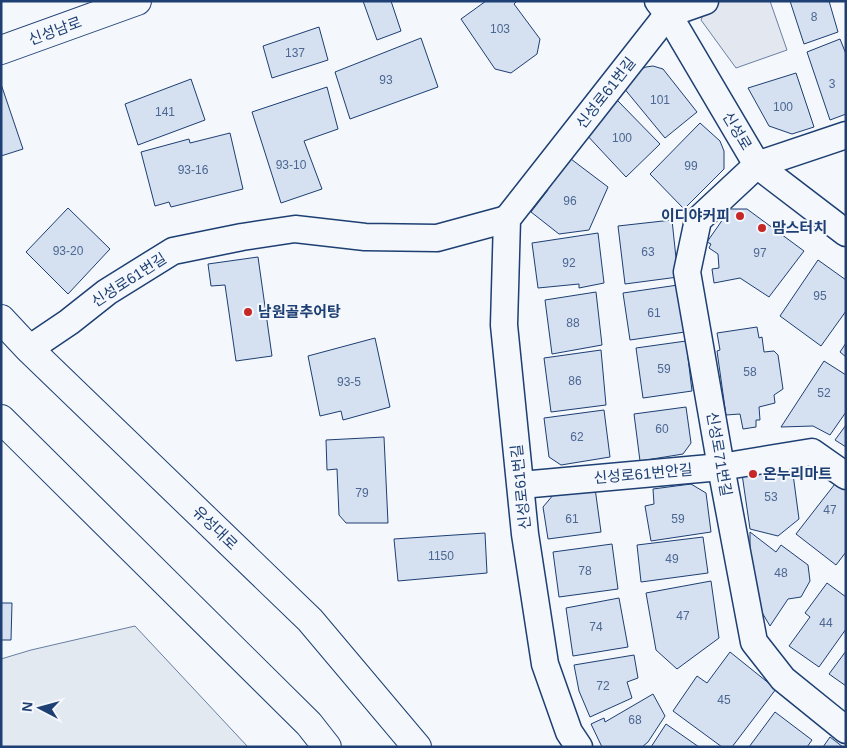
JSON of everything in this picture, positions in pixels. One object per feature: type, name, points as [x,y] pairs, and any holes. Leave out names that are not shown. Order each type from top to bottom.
[{"type":"main road","name":"신성남로","points":[[1,50],[137,1]]},
{"type":"main road","name":"유성대로","points":[[1,319],[29,349],[310,620],[417,747]]},
{"type":"main road","points":[[1,419],[309,724],[327,747]]},
{"type":"street","points":[[663,8],[705,1]]},
{"type":"street","name":"신성로","points":[[663,8],[757,165],[846,233]]},
{"type":"street","name":"신성로61번길","points":[[579,747],[568,732],[545,664],[525,534],[504,325],[507,219],[663,8]]},
{"type":"street","points":[[757,165],[846,134]]},
{"type":"street","name":"신성로71번길","points":[[757,165],[698,220],[687,272],[754,642],[782,679],[846,730]]},
{"type":"street","name":"신성로61번길","points":[[29,349],[69,322],[108,292],[173,251],[242,237],[295,229],[366,237],[437,238],[507,219]]},
{"type":"street","name":"신성로61번안길","points":[[521,485],[721,466],[812,452],[846,476]]},
{"type":"shaded area","points":[[709,1],[770,1],[787,50],[736,68],[701,20]]},
{"type":"shaded area","points":[[135,626],[248,747],[1,747],[1,659],[31,650]]},
{"type":"building","points":[[363,1],[391,1],[401,31],[377,40]]},
{"type":"building","points":[[486,1],[517,1],[514,4],[540,39],[537,54],[511,73],[495,69],[461,19]]},
{"type":"building","points":[[790,1],[829,1],[838,32],[804,44]]},
{"type":"building","points":[[319,27],[328,60],[272,78],[263,46]]},
{"type":"building","points":[[421,38],[438,87],[350,119],[335,72]]},
{"type":"building","points":[[840,39],[846,54],[846,114],[830,120],[807,52]]},
{"type":"building","points":[[653,66],[663,69],[697,112],[665,138],[623,87],[639,70]]},
{"type":"building","points":[[796,73],[814,127],[792,134],[769,126],[748,88]]},
{"type":"building","points":[[191,79],[205,120],[138,145],[125,104]]},
{"type":"building","points":[[1,84],[23,149],[1,156]]},
{"type":"building","points":[[327,87],[338,129],[304,141],[322,189],[281,203],[252,112]]},
{"type":"building","points":[[617,100],[660,144],[626,177],[584,132]]},
{"type":"building","points":[[700,123],[720,141],[724,151],[724,169],[684,209],[650,174]]},
{"type":"building","points":[[230,133],[243,189],[171,207],[169,202],[155,206],[141,152],[189,139],[190,143]]},
{"type":"building","points":[[567,156],[608,187],[589,230],[559,234],[531,212],[548,190],[544,187]]},
{"type":"building","points":[[68,208],[110,249],[68,294],[26,252]]},
{"type":"building","points":[[730,209],[747,209],[804,251],[769,297],[740,278],[714,283],[712,269],[719,268],[718,254],[709,248],[711,244],[707,242]]},
{"type":"building","points":[[672,220],[678,277],[625,284],[618,226]]},
{"type":"building","points":[[598,233],[604,283],[579,288],[579,284],[538,288],[532,243]]},
{"type":"building","points":[[258,257],[272,356],[236,361],[225,285],[211,286],[208,264]]},
{"type":"building","points":[[818,260],[846,280],[846,311],[821,346],[780,316]]},
{"type":"building","points":[[678,285],[685,332],[630,340],[623,293]]},
{"type":"building","points":[[596,292],[602,345],[552,354],[545,300]]},
{"type":"building","points":[[757,327],[759,338],[762,337],[764,352],[774,351],[778,355],[783,389],[774,395],[775,403],[759,407],[760,420],[756,420],[756,427],[743,429],[740,414],[726,415],[717,351],[720,350],[717,333]]},
{"type":"building","points":[[375,338],[390,407],[343,420],[341,411],[320,416],[308,356]]},
{"type":"building","points":[[686,341],[692,391],[643,398],[636,348]]},
{"type":"building","points":[[846,343],[846,357],[840,352]]},
{"type":"building","points":[[601,350],[606,405],[551,412],[544,358]]},
{"type":"building","points":[[824,361],[846,375],[846,412],[830,435],[813,426],[781,427]]},
{"type":"building","points":[[686,407],[691,443],[683,454],[640,461],[634,414]]},
{"type":"building","points":[[604,410],[610,457],[561,465],[549,457],[544,418]]},
{"type":"building","points":[[846,425],[846,447],[835,440]]},
{"type":"building","points":[[384,437],[388,523],[346,523],[339,515],[337,469],[327,470],[326,440]]},
{"type":"building","points":[[791,459],[799,519],[778,536],[750,529],[742,474]]},
{"type":"building","points":[[838,480],[846,486],[846,552],[836,565],[796,534]]},
{"type":"building","points":[[691,484],[706,493],[711,532],[651,541],[645,506],[654,504],[653,489]]},
{"type":"building","points":[[595,488],[601,532],[548,539],[543,507],[554,494]]},
{"type":"building","points":[[750,532],[776,552],[781,545],[808,565],[810,581],[801,597],[788,599],[770,626],[760,609],[750,555]]},
{"type":"building","points":[[485,533],[487,573],[398,581],[394,539]]},
{"type":"building","points":[[703,537],[708,573],[641,582],[637,545]]},
{"type":"building","points":[[612,544],[618,589],[559,597],[553,552]]},
{"type":"building","points":[[711,581],[719,638],[677,669],[656,650],[646,593]]},
{"type":"building","points":[[827,583],[846,597],[846,629],[819,667],[789,646],[810,617],[805,613]]},
{"type":"building","points":[[619,598],[628,647],[573,656],[566,608]]},
{"type":"building","points":[[1,603],[12,603],[11,640],[1,640]]},
{"type":"building","points":[[846,651],[846,686],[829,674]]},
{"type":"building","points":[[730,652],[776,689],[732,747],[722,747],[673,711],[697,676],[707,683]]},
{"type":"building","points":[[634,655],[638,678],[627,682],[632,698],[590,717],[579,691],[574,665]]},
{"type":"building","points":[[653,694],[665,716],[648,742],[642,747],[602,747],[591,724],[604,718],[605,722]]},
{"type":"building","points":[[775,712],[812,740],[807,747],[749,747]]},
{"type":"building","points":[[666,724],[699,747],[651,747]]},
{"type":"building","points":[[830,737],[843,747],[823,747]]},
{"type":"place","name":"이디야커피","points":[[740,216]]},
{"type":"place","name":"맘스터치","points":[[762,228]]},
{"type":"place","name":"남원골추어탕","points":[[248,312]]},
{"type":"place","name":"온누리마트","points":[[753,474]]}]
